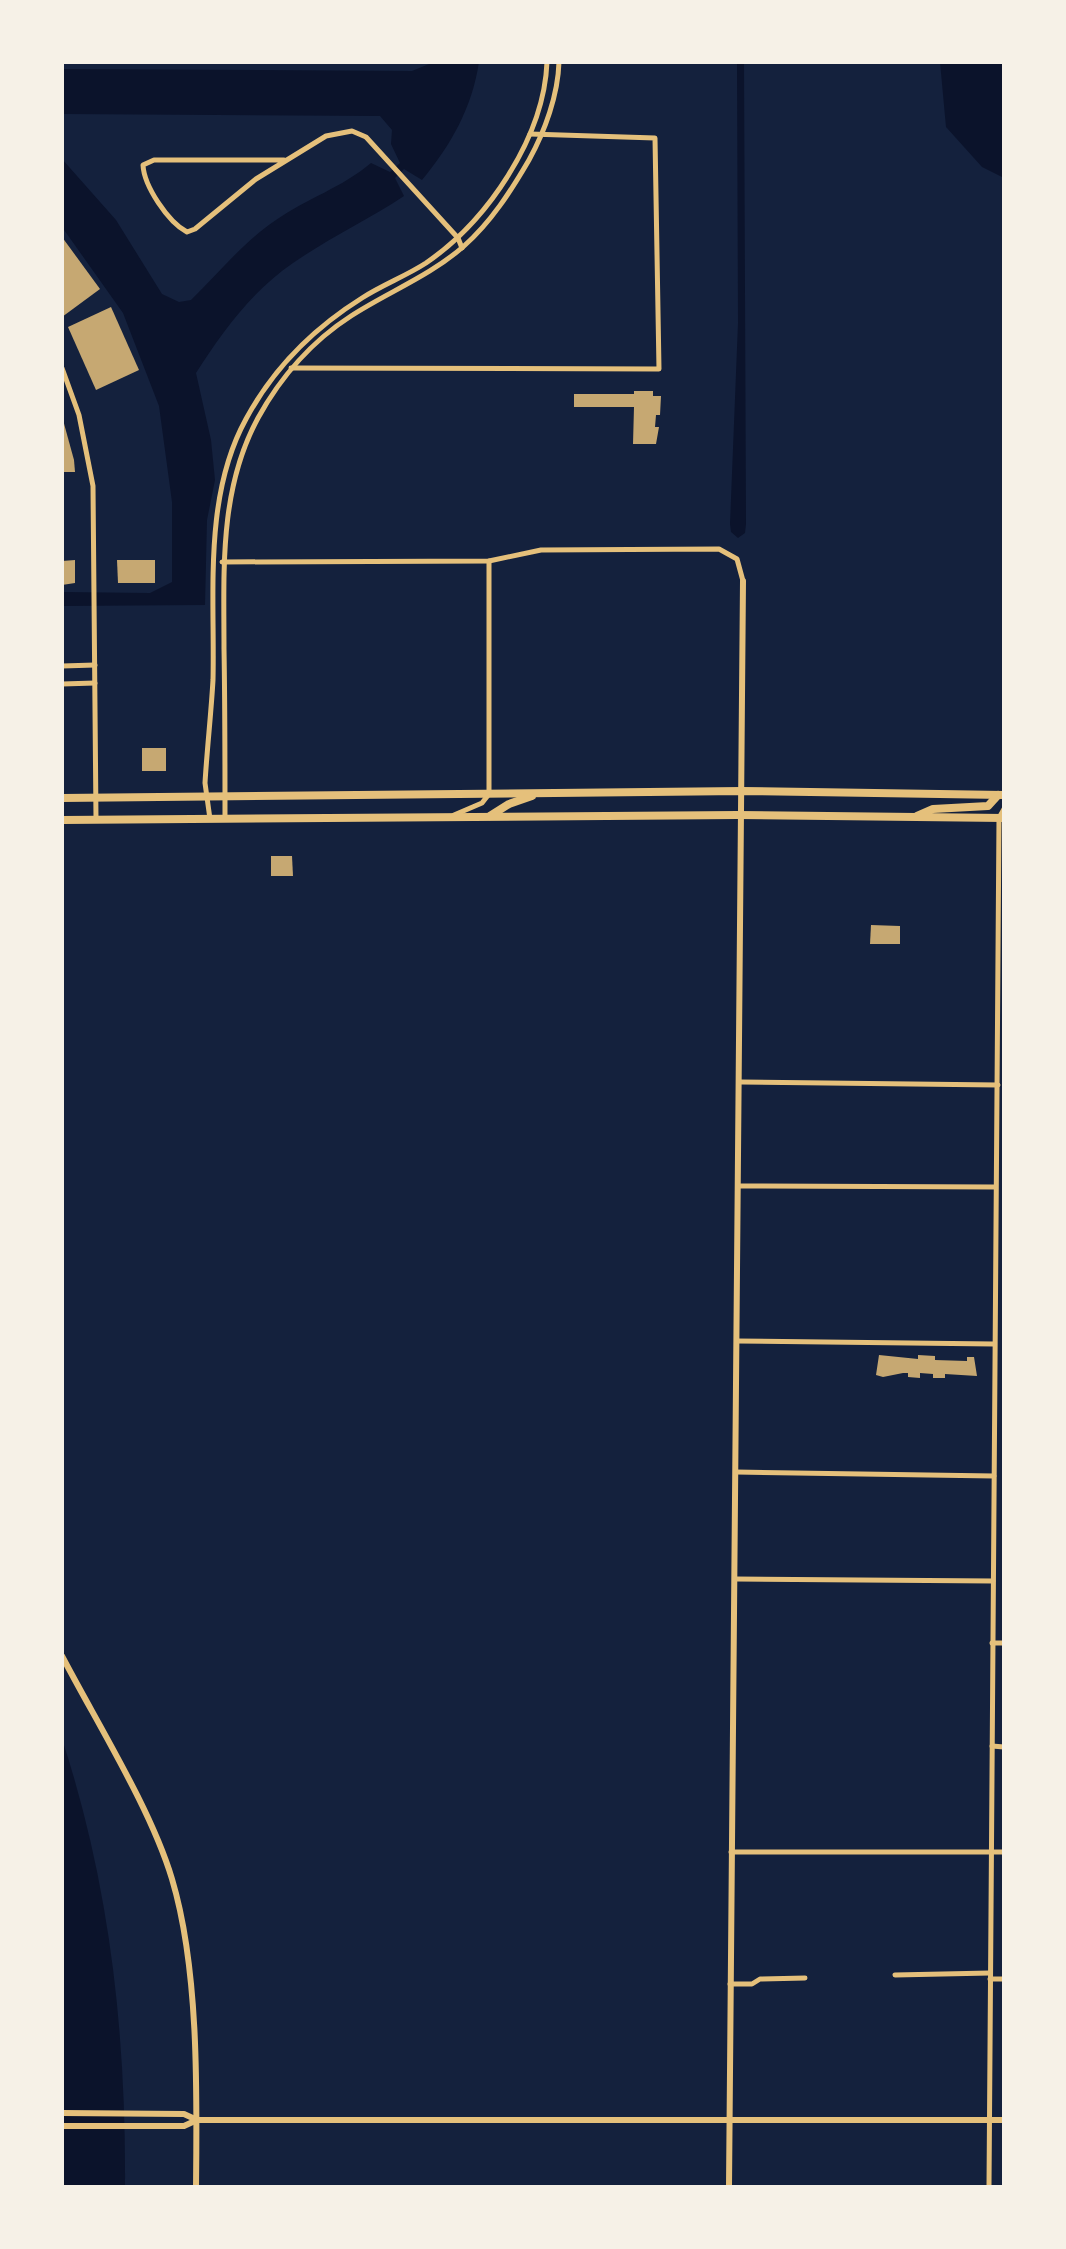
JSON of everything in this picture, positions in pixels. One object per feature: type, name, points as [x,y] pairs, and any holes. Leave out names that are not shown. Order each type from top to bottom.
[{"type":"main road","points":[[62,798],[742,791],[1001,795]]},
{"type":"main road","points":[[490,816],[509,804],[540,793]]},
{"type":"main road","points":[[916,816],[933,809],[988,806],[1001,795]]},
{"type":"main road","points":[[62,820],[1002,815]]},
{"type":"street","points":[[210,819],[207,798],[217,504],[244,422],[282,367],[332,319],[425,263],[458,238],[501,189],[530,134],[547,62]]},
{"type":"street","points":[[225,818],[224,562],[228,507],[233,484],[258,420],[311,347],[349,317],[428,273],[462,248],[513,189],[541,137],[559,62]]},
{"type":"street","points":[[284,160],[154,160],[143,165],[143,176],[176,226],[187,232],[284,160],[326,136],[352,131],[366,137],[458,238],[462,248]]},
{"type":"street","points":[[282,367],[659,369],[655,138],[541,137],[530,134]]},
{"type":"street","points":[[62,368],[79,415],[91,469],[96,820]]},
{"type":"street","points":[[225,481],[233,484]]},
{"type":"street","points":[[216,562],[489,561],[541,550],[719,549],[737,559],[743,581],[741,1082],[729,2187]]},
{"type":"street","points":[[449,817],[473,808],[489,794],[489,561]]},
{"type":"street","points":[[62,666],[95,665]]},
{"type":"street","points":[[62,684],[95,683]]},
{"type":"street","points":[[989,2187],[994,1258],[995,1187],[1001,1123],[998,1085],[1002,1008],[1002,815]]},
{"type":"street","points":[[741,1082],[998,1085]]},
{"type":"street","points":[[740,1186],[995,1187]]},
{"type":"street","points":[[994,1258],[1004,1258]]},
{"type":"street","points":[[737,1341],[994,1344]]},
{"type":"street","points":[[994,1354],[1004,1354]]},
{"type":"street","points":[[993,1451],[1004,1451]]},
{"type":"street","points":[[736,1472],[994,1476]]},
{"type":"street","points":[[993,1549],[1004,1549]]},
{"type":"street","points":[[736,1579],[993,1581]]},
{"type":"street","points":[[992,1643],[1004,1643]]},
{"type":"street","points":[[62,1656],[171,1876],[182,1929],[191,2011],[197,2120],[196,2187]]},
{"type":"street","points":[[992,1746],[1004,1747]]},
{"type":"street","points":[[731,1852],[1004,1852]]},
{"type":"street","points":[[895,1975],[990,1976],[1004,1979]]},
{"type":"street","points":[[730,1984],[752,1984],[760,1979],[805,1978]]},
{"type":"street","points":[[62,2113],[184,2114],[197,2120]]},
{"type":"street","points":[[62,2126],[184,2126],[197,2120],[1004,2120]]},
{"type":"water","points":[[434,62],[479,62],[466,110],[432,167],[422,180],[404,169],[395,178],[404,196],[307,254],[264,286],[216,342],[196,373],[211,440],[215,480],[207,520],[205,605],[62,606],[62,592],[150,593],[172,582],[172,502],[159,406],[123,313],[62,227],[62,159],[116,220],[162,294],[179,302],[191,300],[252,238],[288,213],[371,163],[390,172],[400,163],[391,144],[392,130],[380,116],[62,114],[62,69],[412,71]]},
{"type":"water","points":[[737,62],[744,62],[746,524],[745,533],[738,538],[731,532],[730,524],[738,323]]},
{"type":"water","points":[[940,62],[1004,62],[1004,178],[982,167],[946,127]]},
{"type":"water","points":[[62,1739],[92,1849],[112,1960],[122,2073],[125,2187],[62,2187]]},
{"type":"building","points":[[62,237],[100,289],[62,317]]},
{"type":"building","points":[[111,307],[139,370],[96,390],[68,327]]},
{"type":"building","points":[[634,391],[653,391],[653,396],[661,396],[660,415],[656,415],[655,427],[659,427],[656,444],[633,444],[634,407],[574,407],[574,394],[634,394]]},
{"type":"building","points":[[63,420],[74,460],[75,472],[62,472]]},
{"type":"building","points":[[75,560],[75,583],[62,585],[62,561]]},
{"type":"building","points":[[117,560],[155,560],[155,583],[118,583]]},
{"type":"building","points":[[142,748],[166,748],[166,771],[142,771]]},
{"type":"building","points":[[271,856],[292,856],[293,876],[271,876]]},
{"type":"building","points":[[871,925],[900,926],[900,944],[870,944]]},
{"type":"building","points":[[879,1355],[918,1359],[918,1355],[935,1356],[935,1360],[967,1361],[967,1357],[974,1357],[977,1376],[945,1374],[945,1378],[933,1378],[933,1374],[920,1373],[920,1378],[908,1377],[908,1373],[903,1373],[883,1377],[876,1375]]}]
